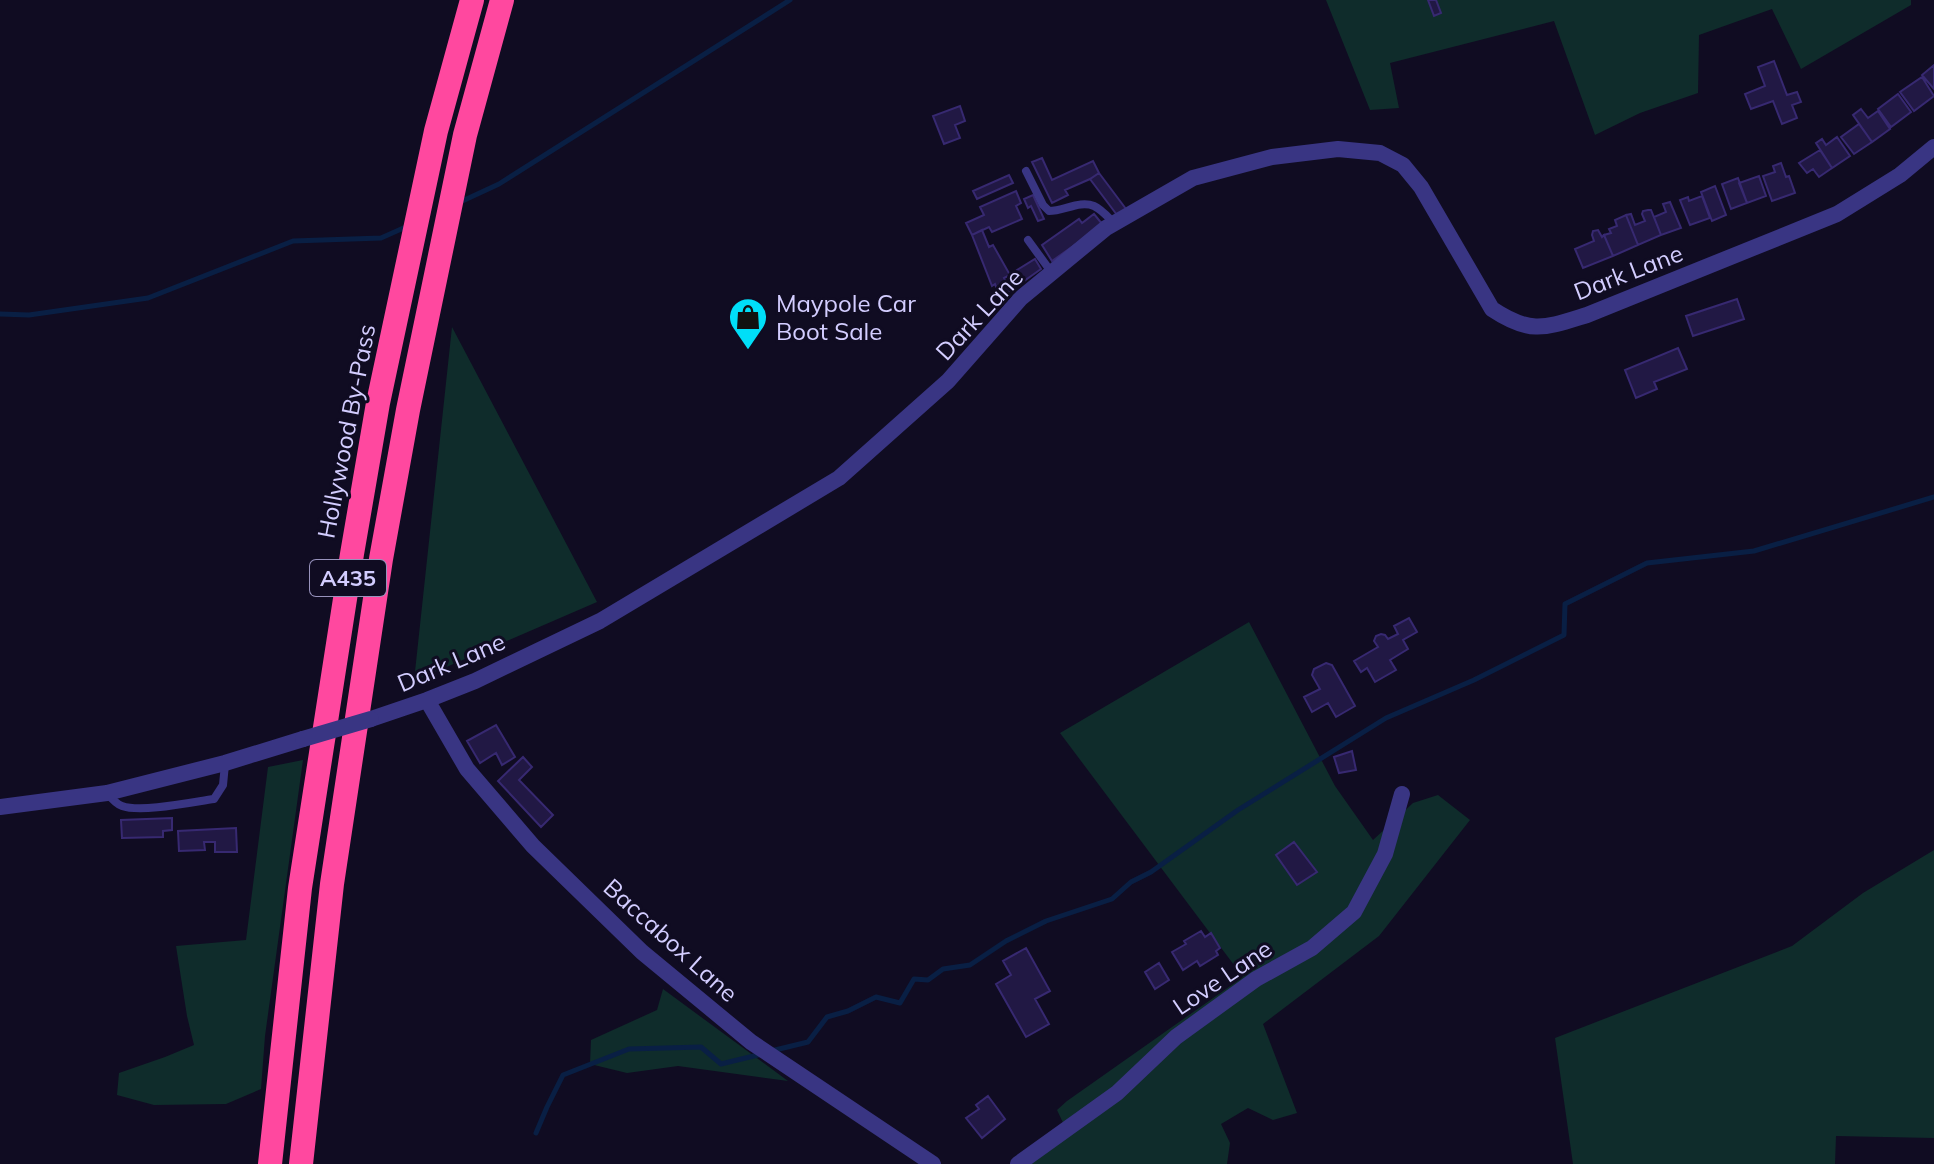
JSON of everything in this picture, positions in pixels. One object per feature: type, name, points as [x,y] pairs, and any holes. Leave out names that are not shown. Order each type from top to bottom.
[{"type":"highway","name":"Hollywood By-Pass","points":[[270,1164],[300,888],[378,403],[436,131],[472,0]]},
{"type":"highway","name":"A435","points":[[301,1164],[332,884],[381,559],[408,410],[465,135],[502,0]]},
{"type":"street","name":"Dark Lane","points":[[0,807],[107,793],[225,763],[371,719],[475,681],[600,621],[839,478],[948,381],[1021,298],[1106,228],[1193,178],[1272,157],[1338,149],[1380,153],[1403,165],[1421,187],[1492,309],[1512,322],[1532,328],[1587,315],[1837,214],[1900,175],[1934,147]]},
{"type":"street","name":"Baccabox Lane","points":[[427,700],[467,769],[533,846],[642,952],[751,1042],[933,1164]]},
{"type":"street","name":"Love Lane","points":[[1018,1164],[1117,1093],[1176,1037],[1256,979],[1312,948],[1354,912],[1385,854],[1402,794]]},
{"type":"lane","points":[[1026,171],[1049,211],[1090,204],[1115,223]]},
{"type":"lane","points":[[1028,240],[1052,273]]},
{"type":"lane","points":[[107,793],[122,806],[144,808],[214,799],[223,785],[225,763]]},
{"type":"green space","points":[[1326,0],[1911,0],[1911,5],[1801,69],[1772,9],[1699,35],[1698,93],[1640,113],[1595,135],[1554,21],[1390,63],[1399,108],[1370,110]]},
{"type":"green space","points":[[452,327],[597,602],[414,681]]},
{"type":"green space","points":[[1249,622],[1335,786],[1373,840],[1413,803],[1438,795],[1470,820],[1379,936],[1263,1024],[1297,1113],[1273,1120],[1248,1108],[1221,1124],[1230,1143],[1227,1164],[1018,1164],[1066,1129],[1057,1110],[1067,1101],[1243,977],[1060,733]]},
{"type":"green space","points":[[303,760],[265,1036],[261,1089],[226,1104],[154,1105],[117,1095],[119,1073],[194,1045],[176,946],[246,940],[268,767]]},
{"type":"green space","points":[[1934,850],[1934,1138],[1836,1136],[1835,1164],[1573,1164],[1555,1038],[1792,946],[1863,893]]},
{"type":"green space","points":[[663,989],[788,1081],[678,1066],[627,1073],[590,1064],[591,1040],[657,1010]]},
{"type":"building","points":[[1428,0],[1436,0],[1441,13],[1434,16]]},
{"type":"building","points":[[1774,61],[1787,95],[1797,92],[1801,102],[1792,105],[1797,118],[1782,124],[1773,101],[1751,109],[1745,94],[1765,86],[1758,67]]},
{"type":"building","points":[[1934,65],[1934,89],[1922,75]]},
{"type":"building","points":[[1922,77],[1934,96],[1914,111],[1900,92]]},
{"type":"building","points":[[1898,94],[1911,112],[1891,127],[1878,109]]},
{"type":"building","points":[[960,106],[965,121],[955,125],[960,138],[944,144],[933,116]]},
{"type":"building","points":[[1861,109],[1868,118],[1878,111],[1890,129],[1872,142],[1853,115]]},
{"type":"building","points":[[1859,124],[1872,142],[1854,154],[1841,137]]},
{"type":"building","points":[[1837,137],[1850,156],[1832,168],[1816,143],[1822,139],[1826,145]]},
{"type":"building","points":[[1820,150],[1832,168],[1819,177],[1813,169],[1807,173],[1799,163]]},
{"type":"building","points":[[1042,158],[1052,180],[1093,161],[1099,173],[1065,190],[1068,195],[1052,203],[1032,162]]},
{"type":"building","points":[[1781,163],[1795,193],[1772,201],[1763,176],[1775,172],[1773,166]]},
{"type":"building","points":[[1099,173],[1126,209],[1117,215],[1090,179]]},
{"type":"building","points":[[1009,175],[1013,183],[977,199],[973,191]]},
{"type":"building","points":[[1759,176],[1766,196],[1747,203],[1739,183]]},
{"type":"building","points":[[1738,178],[1747,203],[1731,209],[1722,184]]},
{"type":"building","points":[[1715,186],[1726,215],[1712,221],[1701,192]]},
{"type":"building","points":[[1016,191],[1021,203],[1016,206],[1022,219],[992,232],[989,227],[972,235],[966,223],[984,215],[980,207]]},
{"type":"building","points":[[1033,195],[1044,219],[1038,221],[1024,199]]},
{"type":"building","points":[[1702,196],[1710,218],[1690,225],[1680,200],[1688,197],[1689,201]]},
{"type":"building","points":[[1670,202],[1681,228],[1661,235],[1654,217],[1666,212],[1663,204]]},
{"type":"building","points":[[1651,210],[1661,235],[1638,245],[1626,215],[1631,214],[1635,225],[1645,221],[1643,211]]},
{"type":"building","points":[[1094,214],[1103,225],[1052,261],[1042,245],[1079,219],[1082,223]]},
{"type":"building","points":[[1626,215],[1638,245],[1613,256],[1604,235],[1617,226],[1615,220]]},
{"type":"building","points":[[982,230],[989,247],[993,245],[1010,275],[1004,278],[1011,290],[1000,298],[995,284],[992,286],[972,235]]},
{"type":"building","points":[[1598,230],[1602,237],[1604,235],[1613,256],[1583,268],[1575,249],[1594,241],[1593,231]]},
{"type":"building","points":[[1035,259],[1041,269],[1024,281],[1017,270]]},
{"type":"building","points":[[1737,299],[1744,319],[1693,336],[1686,316]]},
{"type":"building","points":[[1678,348],[1687,369],[1654,382],[1657,389],[1636,398],[1625,370]]},
{"type":"building","points":[[1409,618],[1417,632],[1403,640],[1408,649],[1390,660],[1396,670],[1375,682],[1367,668],[1361,672],[1354,661],[1378,647],[1374,641],[1376,636],[1385,635],[1388,639],[1398,634],[1394,626]]},
{"type":"building","points":[[1326,663],[1332,665],[1355,706],[1336,717],[1328,703],[1312,712],[1304,697],[1320,689],[1312,675],[1314,669]]},
{"type":"building","points":[[496,725],[515,757],[502,765],[496,753],[480,763],[467,741]]},
{"type":"building","points":[[1352,751],[1356,770],[1339,773],[1334,757]]},
{"type":"building","points":[[523,757],[532,767],[519,780],[553,815],[541,827],[498,781]]},
{"type":"building","points":[[172,818],[172,830],[163,831],[163,837],[122,838],[121,820]]},
{"type":"building","points":[[236,828],[237,852],[215,852],[215,842],[204,842],[205,850],[179,851],[178,831]]},
{"type":"building","points":[[1294,842],[1317,872],[1297,885],[1276,855]]},
{"type":"building","points":[[1201,931],[1205,937],[1211,933],[1220,948],[1216,951],[1218,955],[1200,966],[1197,961],[1183,970],[1172,952]]},
{"type":"building","points":[[1026,948],[1050,991],[1035,999],[1049,1024],[1026,1037],[996,984],[1011,975],[1003,961]]},
{"type":"building","points":[[1159,963],[1169,980],[1155,989],[1145,972]]},
{"type":"building","points":[[988,1096],[1005,1119],[982,1138],[966,1118],[979,1109],[976,1105]]},
{"type":"waterway","points":[[458,203],[499,184],[790,0]]},
{"type":"waterway","points":[[0,314],[29,315],[148,298],[293,241],[381,238],[408,226]]},
{"type":"waterway","points":[[771,1051],[808,1042],[827,1017],[876,997],[900,1003],[914,979],[928,980],[943,969],[970,965],[1006,941],[1046,921],[1112,899],[1131,882],[1151,872],[1238,810],[1386,718],[1474,680],[1564,635],[1565,604],[1647,563],[1754,551],[1934,497]]},
{"type":"waterway","points":[[536,1133],[563,1075],[629,1049],[701,1047],[721,1064],[762,1054]]},
{"type":"place","name":"Maypole Car Boot Sale","points":[[748,351]]}]
